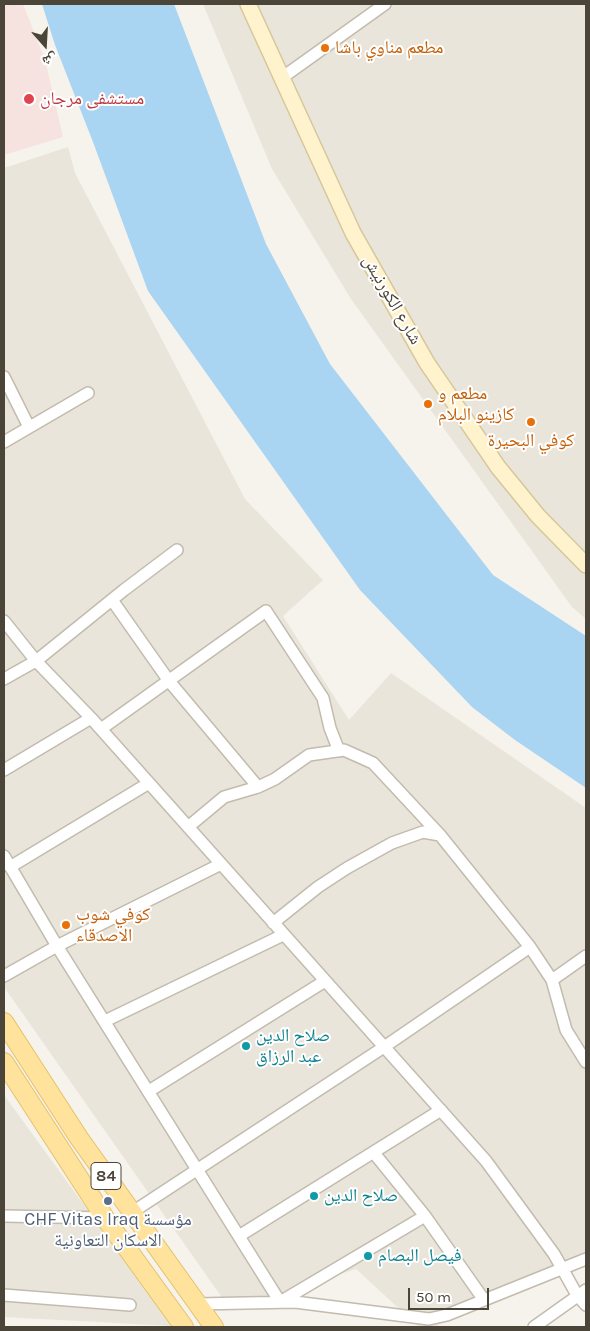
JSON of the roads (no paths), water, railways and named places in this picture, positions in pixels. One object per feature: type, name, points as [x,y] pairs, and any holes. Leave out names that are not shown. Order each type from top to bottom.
[{"type":"main road","name":"84","points":[[4,1022],[131,1213],[212,1327]]},
{"type":"main road","name":"84","points":[[4,1062],[105,1218],[184,1327]]},
{"type":"street","name":"شارع الكورنيش","points":[[248,4],[353,233],[428,363],[479,441],[503,473],[538,516],[586,565]]},
{"type":"street","points":[[283,77],[385,4]]},
{"type":"street","points":[[4,377],[30,427]]},
{"type":"street","points":[[4,442],[88,393]]},
{"type":"street","points":[[4,679],[36,661],[177,550]]},
{"type":"street","points":[[112,600],[170,681],[258,787]]},
{"type":"street","points":[[101,729],[266,611],[323,698],[330,728],[339,751]]},
{"type":"street","points":[[4,621],[36,661],[101,729],[486,1161],[554,1254],[562,1269],[582,1292],[586,1305]]},
{"type":"street","points":[[4,770],[91,718]]},
{"type":"street","points":[[188,827],[224,798],[258,787],[275,779],[309,755],[344,750],[373,763],[440,835],[530,947],[552,980],[566,1030],[586,1062]]},
{"type":"street","points":[[10,867],[149,783]]},
{"type":"street","points":[[273,923],[318,887],[392,843],[423,832],[440,835]]},
{"type":"street","points":[[4,856],[57,946],[280,1302]]},
{"type":"street","points":[[4,976],[57,946],[221,864]]},
{"type":"street","points":[[105,1021],[283,935]]},
{"type":"street","points":[[131,1213],[384,1047],[530,947]]},
{"type":"street","points":[[552,980],[586,956]]},
{"type":"street","points":[[149,1091],[325,981]]},
{"type":"street","points":[[239,1236],[441,1110]]},
{"type":"street","points":[[374,1153],[425,1216],[484,1300]]},
{"type":"street","points":[[4,1216],[105,1218]]},
{"type":"street","points":[[280,1302],[425,1216]]},
{"type":"street","points":[[197,1304],[295,1302],[429,1319],[448,1315],[586,1259]]},
{"type":"street","points":[[534,1327],[582,1292]]},
{"type":"street","points":[[4,1295],[130,1305]]},
{"type":"water","points":[[42,4],[174,4],[266,244],[330,364],[493,575],[586,636],[586,788],[515,740],[472,707],[360,590],[148,291],[55,45]]},
{"type":"place","name":"مطعم مناوي باشا","points":[[325,48]]},
{"type":"place","name":"مستشفى مرجان","points":[[29,99]]},
{"type":"place","name":"مطعم و كازينو البلام","points":[[428,404]]},
{"type":"place","name":"كوفي البحيرة","points":[[531,422]]},
{"type":"place","name":"كوفي شوب الاصدقاء","points":[[66,925]]},
{"type":"place","name":"صلاح الدين عبد الرزاق","points":[[246,1046]]},
{"type":"place","name":"صلاح الدين","points":[[314,1196]]},
{"type":"place","name":"CHF Vitas Iraq مؤسسة الاسكان التعاونية","points":[[108,1201]]},
{"type":"place","name":"فيصل البصام","points":[[368,1256]]}]
